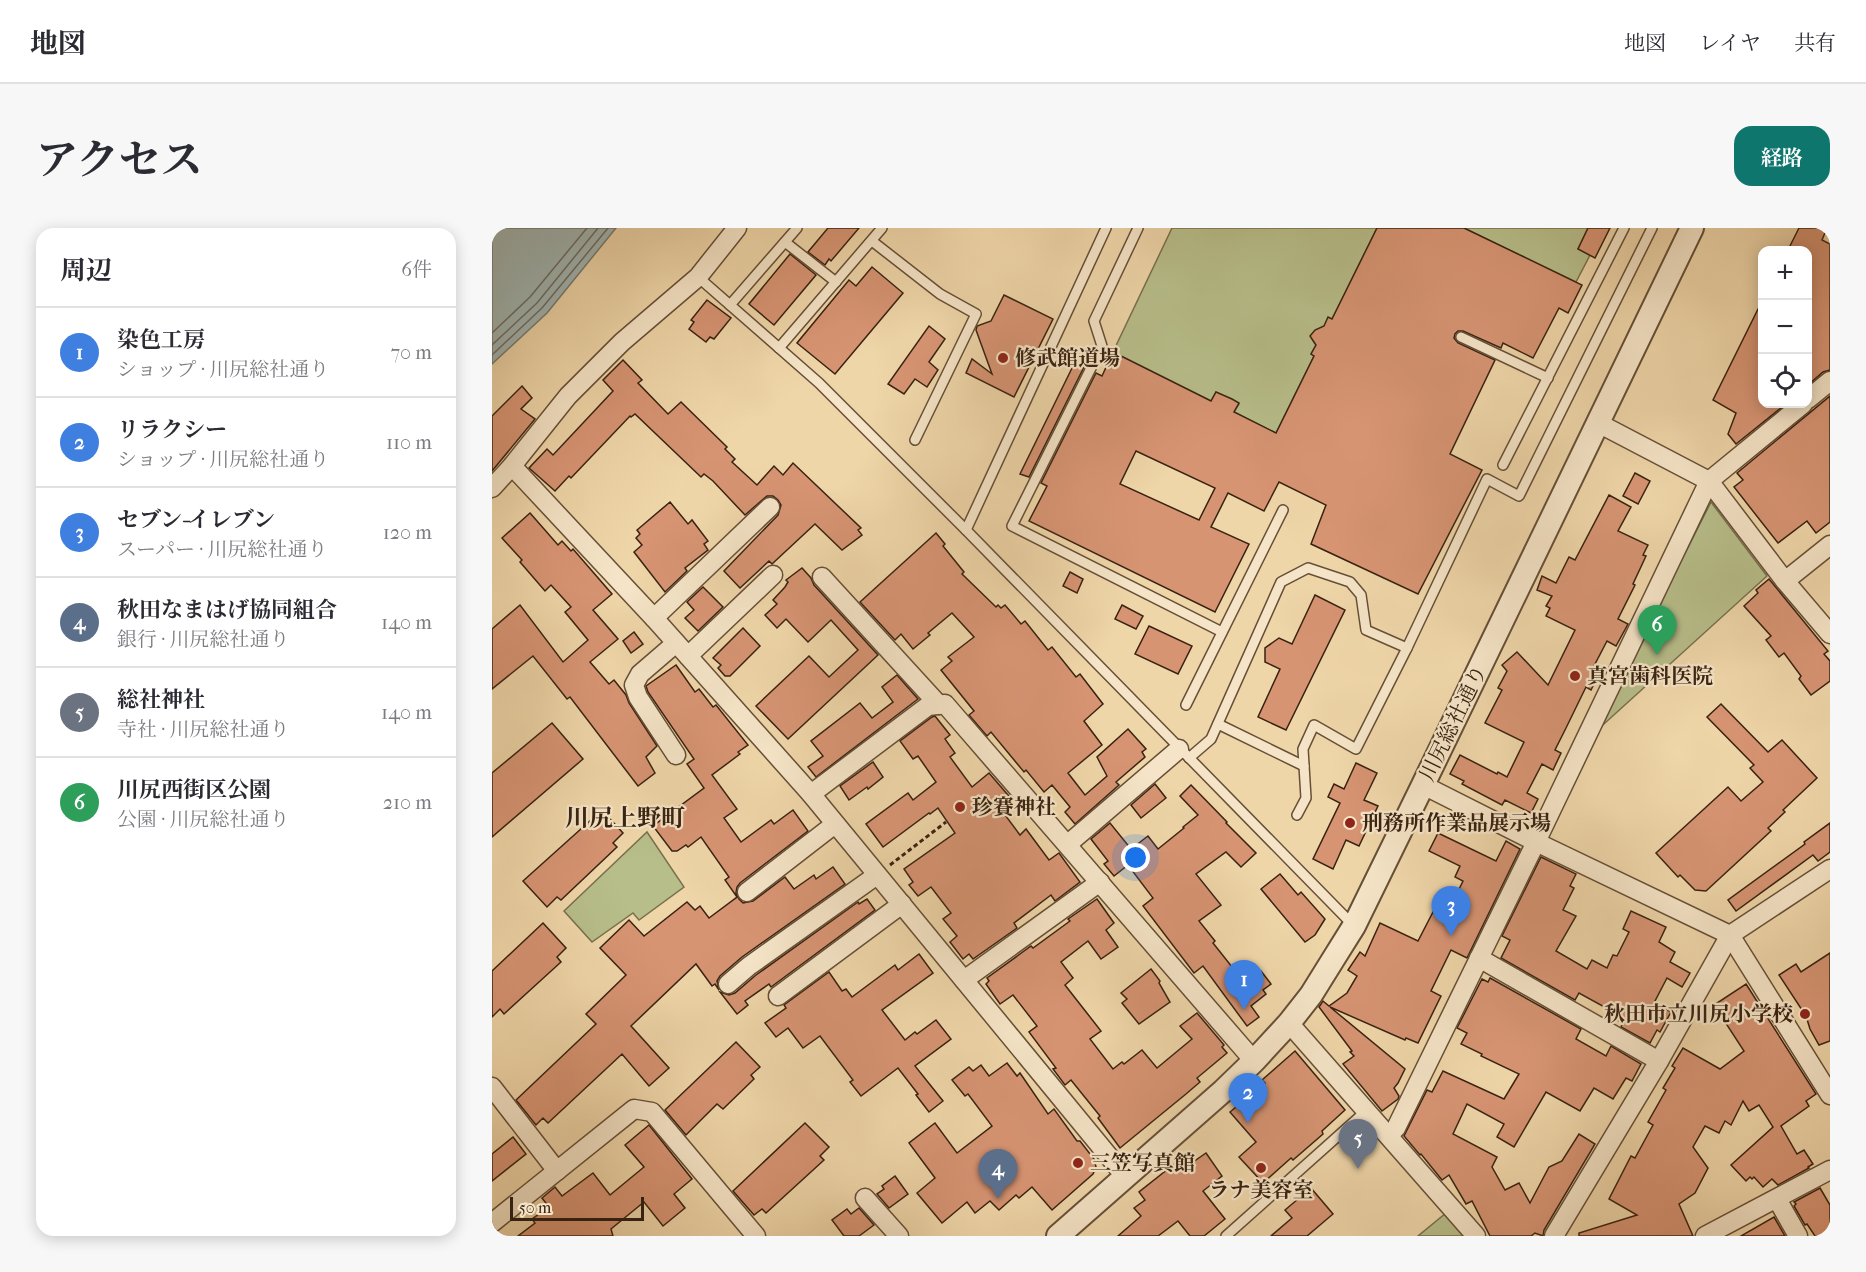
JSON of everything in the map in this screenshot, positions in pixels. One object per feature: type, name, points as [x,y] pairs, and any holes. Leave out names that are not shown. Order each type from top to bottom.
[{"type":"street","points":[[492,488],[568,396],[622,342],[698,277],[737,228]]},
{"type":"street","name":"川尻総社通り","points":[[1058,1236],[1223,1091],[1289,1023],[1311,995],[1354,926],[1692,228]]},
{"type":"street","points":[[1812,396],[1830,381]]},
{"type":"street","points":[[1389,1135],[1396,1128],[1536,842],[1709,481],[1798,408]]},
{"type":"street","points":[[1598,423],[1709,481],[1785,581],[1830,634]]},
{"type":"street","points":[[512,466],[654,618],[811,794],[1125,1176]]},
{"type":"street","points":[[654,618],[770,507]]},
{"type":"street","points":[[1785,581],[1830,545]]},
{"type":"street","points":[[676,755],[638,697],[634,685],[640,674],[682,650],[773,575]]},
{"type":"street","points":[[822,577],[939,705]]},
{"type":"street","points":[[811,794],[928,706],[945,704],[1254,1061]]},
{"type":"street","points":[[1068,844],[1184,754]]},
{"type":"street","points":[[1423,785],[1730,935],[1830,1095]]},
{"type":"street","points":[[747,892],[836,824]]},
{"type":"street","points":[[1554,1236],[1659,1061],[1730,935],[1830,869]]},
{"type":"street","points":[[728,984],[749,966],[877,875]]},
{"type":"street","points":[[964,980],[1100,882]]},
{"type":"street","points":[[778,996],[902,904]]},
{"type":"street","points":[[1479,958],[1659,1061]]},
{"type":"street","points":[[1289,1023],[1476,1236]]},
{"type":"street","points":[[492,1087],[557,1171]]},
{"type":"street","points":[[492,1223],[634,1109],[652,1112],[756,1236]]},
{"type":"street","points":[[1706,1236],[1731,1230],[1777,1199],[1827,1179]]},
{"type":"street","points":[[865,1197],[899,1236]]},
{"type":"street","points":[[1777,1199],[1798,1236]]},
{"type":"lane","points":[[730,305],[797,228]]},
{"type":"lane","points":[[779,348],[882,228]]},
{"type":"lane","points":[[966,530],[1106,228]]},
{"type":"lane","points":[[1138,228],[1094,321],[1102,346],[1012,526],[1222,632]]},
{"type":"lane","points":[[1503,465],[1624,228]]},
{"type":"lane","points":[[1297,815],[1306,798],[1303,749],[1314,725],[1356,749],[1487,479],[1519,496],[1652,228]]},
{"type":"lane","points":[[872,241],[940,294],[976,314],[915,440]]},
{"type":"lane","points":[[785,242],[836,282]]},
{"type":"lane","points":[[698,277],[819,383],[1354,926]]},
{"type":"lane","points":[[1461,337],[1548,378]]},
{"type":"lane","points":[[1186,705],[1283,510]]},
{"type":"lane","points":[[1184,754],[1211,739],[1281,582],[1308,568],[1350,582],[1361,595],[1366,630],[1407,648]]},
{"type":"lane","points":[[1218,724],[1304,766]]},
{"type":"lane","points":[[1226,1236],[1366,1112]]},
{"type":"path","points":[[877,875],[946,822]]},
{"type":"green space","points":[[1172,228],[1377,228],[1332,319],[1323,329],[1311,335],[1316,345],[1311,354],[1314,356],[1276,433],[1234,412],[1239,404],[1216,392],[1211,401],[1113,352]]},
{"type":"green space","points":[[1464,228],[1588,228],[1578,249],[1590,255],[1576,282]]},
{"type":"green space","points":[[1711,502],[1767,576],[1594,733]]},
{"type":"green space","points":[[647,832],[684,887],[639,920],[633,913],[592,942],[564,911]]},
{"type":"green space","points":[[1446,1213],[1467,1236],[1418,1236]]},
{"type":"water","points":[[492,228],[616,228],[547,313],[492,364]]},
{"type":"building","points":[[828,228],[859,228],[825,265],[808,252]]},
{"type":"building","points":[[1377,228],[1464,228],[1582,285],[1568,313],[1559,308],[1533,358],[1503,343],[1501,348],[1463,331],[1455,334],[1454,338],[1458,343],[1495,360],[1450,454],[1482,470],[1418,594],[1311,544],[1326,505],[1279,482],[1264,511],[1228,493],[1211,527],[1249,544],[1215,612],[1029,521],[1047,486],[1041,483],[1096,373],[1102,376],[1113,352],[1211,401],[1216,392],[1232,399],[1239,403],[1234,412],[1276,433],[1314,356],[1311,354],[1316,345],[1310,336],[1315,330],[1324,326],[1328,317],[1332,319]],"holes":[[[1136,451],[1215,488],[1199,520],[1120,484]]]},
{"type":"building","points":[[1588,228],[1610,228],[1595,258],[1578,249]]},
{"type":"building","points":[[1799,228],[1827,228],[1822,240],[1830,244],[1830,370],[1823,372],[1812,382],[1812,246],[1790,246]]},
{"type":"building","points":[[790,254],[816,275],[774,325],[749,304]]},
{"type":"building","points":[[872,267],[903,293],[835,374],[797,343],[849,280],[856,286]]},
{"type":"building","name":"修武館道場","points":[[1004,295],[1053,319],[1014,397],[966,373],[972,359],[992,374],[976,330],[977,326],[991,321]]},
{"type":"building","points":[[707,300],[731,318],[714,339],[710,337],[706,342],[689,329],[694,322],[691,320]]},
{"type":"building","points":[[1758,309],[1758,408],[1781,408],[1736,444],[1728,434],[1736,413],[1713,400]]},
{"type":"building","points":[[929,326],[945,339],[929,362],[938,370],[927,387],[915,379],[904,394],[888,384]]},
{"type":"building","points":[[623,360],[642,380],[638,383],[668,414],[681,402],[727,447],[725,449],[735,459],[732,462],[757,485],[774,466],[783,475],[793,463],[861,528],[858,530],[862,535],[842,550],[815,524],[772,564],[769,561],[740,588],[724,571],[778,515],[781,505],[778,500],[773,496],[767,496],[745,515],[713,481],[704,474],[701,477],[635,414],[630,416],[571,478],[569,476],[555,491],[529,468],[547,449],[553,455],[613,391],[603,380]]},
{"type":"building","points":[[1075,362],[1084,367],[1029,477],[1020,474]]},
{"type":"building","points":[[522,386],[532,398],[521,409],[535,419],[492,471],[492,416]]},
{"type":"building","points":[[1830,396],[1830,522],[1816,533],[1807,521],[1778,543],[1734,487],[1743,480],[1737,473]]},
{"type":"building","points":[[1635,473],[1650,481],[1638,504],[1623,496]]},
{"type":"building","points":[[1609,495],[1631,507],[1618,531],[1648,545],[1643,555],[1646,556],[1633,584],[1635,585],[1618,619],[1628,624],[1616,646],[1607,641],[1593,668],[1600,672],[1591,690],[1586,687],[1555,750],[1561,753],[1553,770],[1542,764],[1527,793],[1538,799],[1531,813],[1505,800],[1502,805],[1462,784],[1464,781],[1450,774],[1460,755],[1507,777],[1524,742],[1485,723],[1502,690],[1498,688],[1507,671],[1502,665],[1517,652],[1548,685],[1575,630],[1546,616],[1550,608],[1546,606],[1552,596],[1537,590],[1542,576],[1556,583],[1569,557],[1575,560]]},
{"type":"building","points":[[670,502],[688,524],[692,520],[708,541],[704,544],[708,550],[685,568],[687,571],[665,592],[634,552],[642,545],[636,538],[640,534],[637,530]]},
{"type":"building","points":[[530,513],[558,545],[562,541],[571,551],[573,549],[612,594],[593,610],[618,639],[590,662],[609,684],[614,680],[626,695],[657,746],[646,757],[655,773],[638,786],[570,697],[567,699],[533,656],[492,689],[492,629],[520,605],[563,662],[588,640],[565,612],[571,607],[551,585],[545,591],[502,538]]},
{"type":"building","points":[[936,533],[945,544],[943,546],[964,572],[962,574],[996,607],[998,605],[1001,608],[1005,605],[1021,624],[1025,621],[1048,650],[1052,647],[1076,677],[1080,674],[1103,704],[1084,721],[1102,745],[1068,773],[1085,795],[1107,776],[1097,757],[1128,729],[1146,749],[1142,752],[1145,757],[1116,782],[1119,785],[1075,824],[1065,812],[1070,807],[1052,785],[1044,792],[991,732],[987,736],[969,715],[974,711],[941,670],[952,661],[948,657],[974,637],[952,613],[913,649],[901,634],[895,640],[860,602]]},
{"type":"building","points":[[802,568],[814,585],[878,655],[788,739],[756,706],[809,656],[829,677],[858,650],[831,620],[808,642],[786,619],[777,628],[765,615],[777,604],[773,600],[785,587],[788,582],[786,580]]},
{"type":"building","points":[[1070,572],[1083,579],[1077,593],[1063,586]]},
{"type":"building","points":[[1769,579],[1828,651],[1824,654],[1830,661],[1830,681],[1811,695],[1799,679],[1801,676],[1784,653],[1779,657],[1766,640],[1771,636],[1744,606],[1758,593],[1756,590]]},
{"type":"building","points":[[703,587],[723,607],[698,631],[685,618],[694,610],[687,602]]},
{"type":"building","points":[[1315,595],[1345,610],[1286,730],[1258,717],[1280,669],[1265,662],[1265,648],[1279,638],[1292,644]]},
{"type":"building","points":[[1122,605],[1143,616],[1136,629],[1115,619]]},
{"type":"building","points":[[1149,626],[1192,646],[1178,674],[1135,654]]},
{"type":"building","points":[[743,628],[760,646],[730,676],[725,676],[718,668],[721,665],[713,658]]},
{"type":"building","points":[[634,632],[643,644],[631,653],[623,641]]},
{"type":"building","points":[[676,665],[695,692],[699,689],[713,707],[716,705],[748,745],[712,775],[737,809],[724,818],[741,842],[771,820],[774,824],[793,810],[808,831],[740,883],[736,893],[739,899],[743,903],[753,901],[785,877],[794,889],[814,875],[816,879],[833,867],[845,884],[742,957],[720,976],[717,981],[719,990],[715,984],[712,986],[696,964],[631,1026],[669,1068],[649,1086],[622,1054],[548,1123],[543,1118],[536,1125],[516,1100],[596,1024],[586,1014],[626,975],[600,948],[629,920],[644,936],[687,902],[695,910],[700,906],[709,918],[737,897],[725,880],[729,877],[701,837],[688,847],[686,845],[677,851],[672,851],[653,826],[704,788],[687,764],[694,759],[646,686]]},
{"type":"building","points":[[897,675],[918,699],[816,777],[808,767],[823,756],[811,741],[860,703],[872,718],[893,702],[882,687]]},
{"type":"building","points":[[1721,704],[1768,752],[1782,740],[1817,778],[1783,810],[1785,812],[1768,828],[1771,831],[1706,891],[1695,890],[1680,875],[1678,877],[1656,853],[1728,787],[1741,801],[1763,782],[1750,768],[1754,765],[1707,717]]},
{"type":"building","points":[[935,716],[950,735],[945,739],[955,753],[950,757],[972,787],[989,773],[1014,802],[1002,811],[1020,835],[1026,829],[1049,860],[1059,853],[1080,882],[1055,901],[1051,895],[1014,923],[1017,928],[973,959],[969,954],[963,959],[950,942],[957,936],[943,919],[951,913],[931,887],[918,896],[909,885],[913,882],[904,869],[955,833],[938,808],[883,847],[866,824],[908,793],[913,800],[936,782],[918,756],[913,759],[900,741]]},
{"type":"building","points":[[552,723],[583,759],[492,837],[492,773]]},
{"type":"building","points":[[873,762],[883,777],[849,800],[840,786]]},
{"type":"building","name":"刑務所作業品展示場","points":[[1356,763],[1377,773],[1364,800],[1378,806],[1359,846],[1346,840],[1333,869],[1313,859],[1340,803],[1328,797],[1334,784],[1344,789]]},
{"type":"building","points":[[1155,784],[1166,798],[1141,818],[1131,805]]},
{"type":"building","points":[[1191,785],[1256,853],[1241,867],[1226,852],[1196,874],[1221,905],[1199,921],[1215,941],[1213,943],[1236,972],[1242,967],[1251,978],[1261,971],[1271,984],[1263,990],[1266,994],[1251,1006],[1259,1017],[1247,1026],[1203,966],[1194,973],[1143,906],[1153,898],[1128,865],[1114,876],[1104,864],[1108,861],[1091,839],[1110,823],[1131,849],[1148,836],[1158,849],[1198,815],[1180,796]]},
{"type":"building","points":[[602,810],[623,833],[613,843],[617,847],[561,900],[557,897],[547,907],[523,881]]},
{"type":"building","points":[[1830,823],[1830,852],[1818,861],[1813,855],[1736,911],[1728,900]]},
{"type":"building","points":[[1438,833],[1496,861],[1506,841],[1520,849],[1467,958],[1451,950],[1431,991],[1441,996],[1418,1043],[1406,1038],[1405,1040],[1330,1007],[1405,1069],[1394,1088],[1399,1096],[1398,1099],[1382,1111],[1343,1064],[1354,1056],[1350,1052],[1352,1051],[1319,1007],[1323,1001],[1329,1006],[1347,993],[1357,976],[1348,970],[1360,952],[1365,956],[1380,923],[1418,941],[1433,912],[1445,918],[1463,881],[1455,877],[1460,866],[1429,851]]},
{"type":"building","points":[[1541,857],[1576,874],[1570,886],[1574,888],[1563,910],[1576,916],[1556,951],[1587,969],[1592,960],[1607,968],[1613,955],[1617,956],[1629,932],[1623,929],[1631,911],[1666,927],[1659,942],[1675,952],[1670,962],[1690,973],[1682,987],[1667,978],[1654,1003],[1671,1012],[1660,1032],[1657,1030],[1650,1043],[1621,1027],[1623,1023],[1607,1015],[1610,1010],[1579,993],[1575,1000],[1501,958],[1510,940],[1502,936]]},
{"type":"building","points":[[1280,874],[1298,895],[1301,892],[1325,919],[1315,935],[1305,942],[1261,889]]},
{"type":"building","points":[[867,899],[875,910],[771,987],[769,984],[745,1001],[748,1005],[737,1014],[720,992],[729,995],[735,993],[756,975],[858,902],[859,904]]},
{"type":"building","points":[[1097,899],[1114,923],[1106,930],[1118,947],[1101,959],[1088,941],[1061,962],[1073,978],[1065,985],[1101,1031],[1090,1039],[1113,1069],[1122,1062],[1124,1064],[1142,1050],[1157,1068],[1192,1039],[1180,1026],[1197,1013],[1224,1045],[1222,1047],[1227,1053],[1197,1078],[1200,1082],[1120,1148],[1098,1118],[1100,1116],[1071,1080],[1065,1085],[1053,1069],[1056,1068],[1029,1032],[1037,1026],[1013,995],[1000,1004],[986,984],[989,981],[987,978],[1031,946],[1033,948]]},
{"type":"building","points":[[543,923],[566,948],[557,957],[561,962],[504,1014],[500,1009],[492,1017],[492,971]]},
{"type":"building","points":[[1830,953],[1830,1041],[1819,1045],[1806,1016],[1779,975],[1796,964],[1801,972]]},
{"type":"building","points":[[919,954],[933,973],[882,1010],[905,1040],[936,1020],[951,1039],[915,1066],[943,1101],[929,1112],[898,1068],[861,1096],[850,1082],[853,1080],[820,1036],[803,1048],[788,1028],[776,1037],[765,1023],[786,1008],[784,1005],[829,972],[842,991],[846,989],[852,997],[895,965],[898,970]]},
{"type":"building","points":[[1151,969],[1160,981],[1170,1002],[1139,1024],[1122,1003],[1127,999],[1121,993]]},
{"type":"building","points":[[1490,978],[1581,1029],[1576,1039],[1606,1056],[1611,1046],[1641,1064],[1632,1081],[1626,1078],[1613,1099],[1594,1088],[1580,1111],[1546,1092],[1514,1147],[1497,1137],[1504,1124],[1467,1104],[1453,1134],[1497,1157],[1492,1167],[1505,1190],[1519,1183],[1530,1203],[1549,1167],[1562,1161],[1579,1134],[1595,1144],[1544,1230],[1543,1236],[1535,1233],[1531,1236],[1490,1236],[1472,1201],[1466,1204],[1449,1175],[1442,1180],[1404,1136],[1427,1090],[1432,1092],[1443,1071],[1504,1099],[1519,1074],[1461,1044],[1467,1033],[1457,1028],[1482,979],[1488,982]]},
{"type":"building","points":[[1746,984],[1816,1094],[1806,1101],[1809,1106],[1781,1126],[1797,1154],[1804,1150],[1813,1164],[1778,1185],[1772,1179],[1763,1187],[1754,1177],[1746,1181],[1731,1165],[1773,1127],[1759,1105],[1749,1111],[1743,1101],[1731,1125],[1725,1121],[1719,1133],[1705,1126],[1693,1147],[1708,1168],[1695,1193],[1679,1204],[1693,1236],[1579,1236],[1579,1233],[1637,1215],[1609,1199],[1631,1156],[1635,1158],[1653,1125],[1648,1122],[1666,1090],[1663,1088],[1683,1048],[1720,1069],[1744,1051],[1714,1005]]},
{"type":"building","points":[[736,1042],[760,1067],[751,1075],[754,1079],[723,1109],[717,1104],[686,1135],[665,1110]]},
{"type":"building","points":[[1295,1051],[1345,1110],[1322,1131],[1323,1134],[1263,1183],[1239,1157],[1256,1142],[1230,1112],[1265,1083],[1262,1080]]},
{"type":"building","points":[[1007,1063],[1017,1076],[1020,1073],[1048,1114],[1054,1109],[1077,1141],[1080,1141],[1094,1159],[1096,1167],[1093,1174],[1052,1210],[1032,1187],[1019,1198],[1016,1195],[999,1210],[990,1201],[975,1213],[967,1202],[942,1223],[917,1193],[935,1178],[909,1143],[935,1123],[957,1153],[992,1126],[968,1094],[965,1096],[952,1080],[969,1067],[973,1071],[981,1065],[989,1076]]},
{"type":"building","points":[[805,1123],[829,1147],[820,1156],[824,1160],[766,1213],[762,1209],[754,1215],[733,1191]]},
{"type":"building","points":[[649,1125],[692,1179],[674,1194],[685,1208],[663,1226],[644,1202],[611,1229],[613,1236],[518,1236],[535,1223],[532,1219],[549,1207],[542,1198],[555,1187],[562,1196],[593,1173],[610,1195],[644,1167],[625,1145]]},
{"type":"building","points":[[513,1137],[526,1154],[492,1181],[492,1154]]},
{"type":"building","points":[[1206,1153],[1222,1176],[1203,1191],[1225,1219],[1204,1236],[1190,1236],[1178,1221],[1158,1236],[1118,1236],[1141,1216],[1134,1208],[1145,1200],[1139,1192],[1187,1154],[1193,1162]]},
{"type":"building","points":[[895,1176],[908,1194],[889,1208],[877,1194],[884,1189],[882,1186]]},
{"type":"building","points":[[1311,1188],[1333,1214],[1307,1236],[1271,1236],[1292,1218],[1285,1210]]},
{"type":"building","points":[[1820,1188],[1830,1205],[1830,1236],[1815,1236],[1807,1224],[1805,1225],[1794,1206],[1796,1204],[1794,1202]]},
{"type":"building","points":[[859,1208],[874,1225],[859,1236],[844,1236],[832,1220],[847,1209],[851,1214]]},
{"type":"building","points":[[1774,1217],[1785,1236],[1741,1236]]},
{"type":"place","name":"修武館道場","points":[[1003,358]]},
{"type":"place","name":"川尻西街区公園","points":[[1657,655]]},
{"type":"place","name":"真宮歯科医院","points":[[1575,676]]},
{"type":"place","name":"珍賽神社","points":[[960,807]]},
{"type":"place","name":"刑務所作業品展示場","points":[[1350,823]]},
{"type":"place","name":"セブン-イレブン","points":[[1451,936]]},
{"type":"place","name":"染色工房","points":[[1244,1010]]},
{"type":"place","name":"秋田市立川尻小学校","points":[[1805,1014]]},
{"type":"place","name":"リラクシー","points":[[1248,1123]]},
{"type":"place","name":"三笠写真館","points":[[1078,1163]]},
{"type":"place","name":"ラナ美容室","points":[[1261,1168]]},
{"type":"place","name":"総社神社","points":[[1358,1169]]},
{"type":"place","name":"秋田なまはげ協同組合","points":[[998,1199]]},
{"type":"district","name":"川尻上野町","points":[[625,818]]}]
